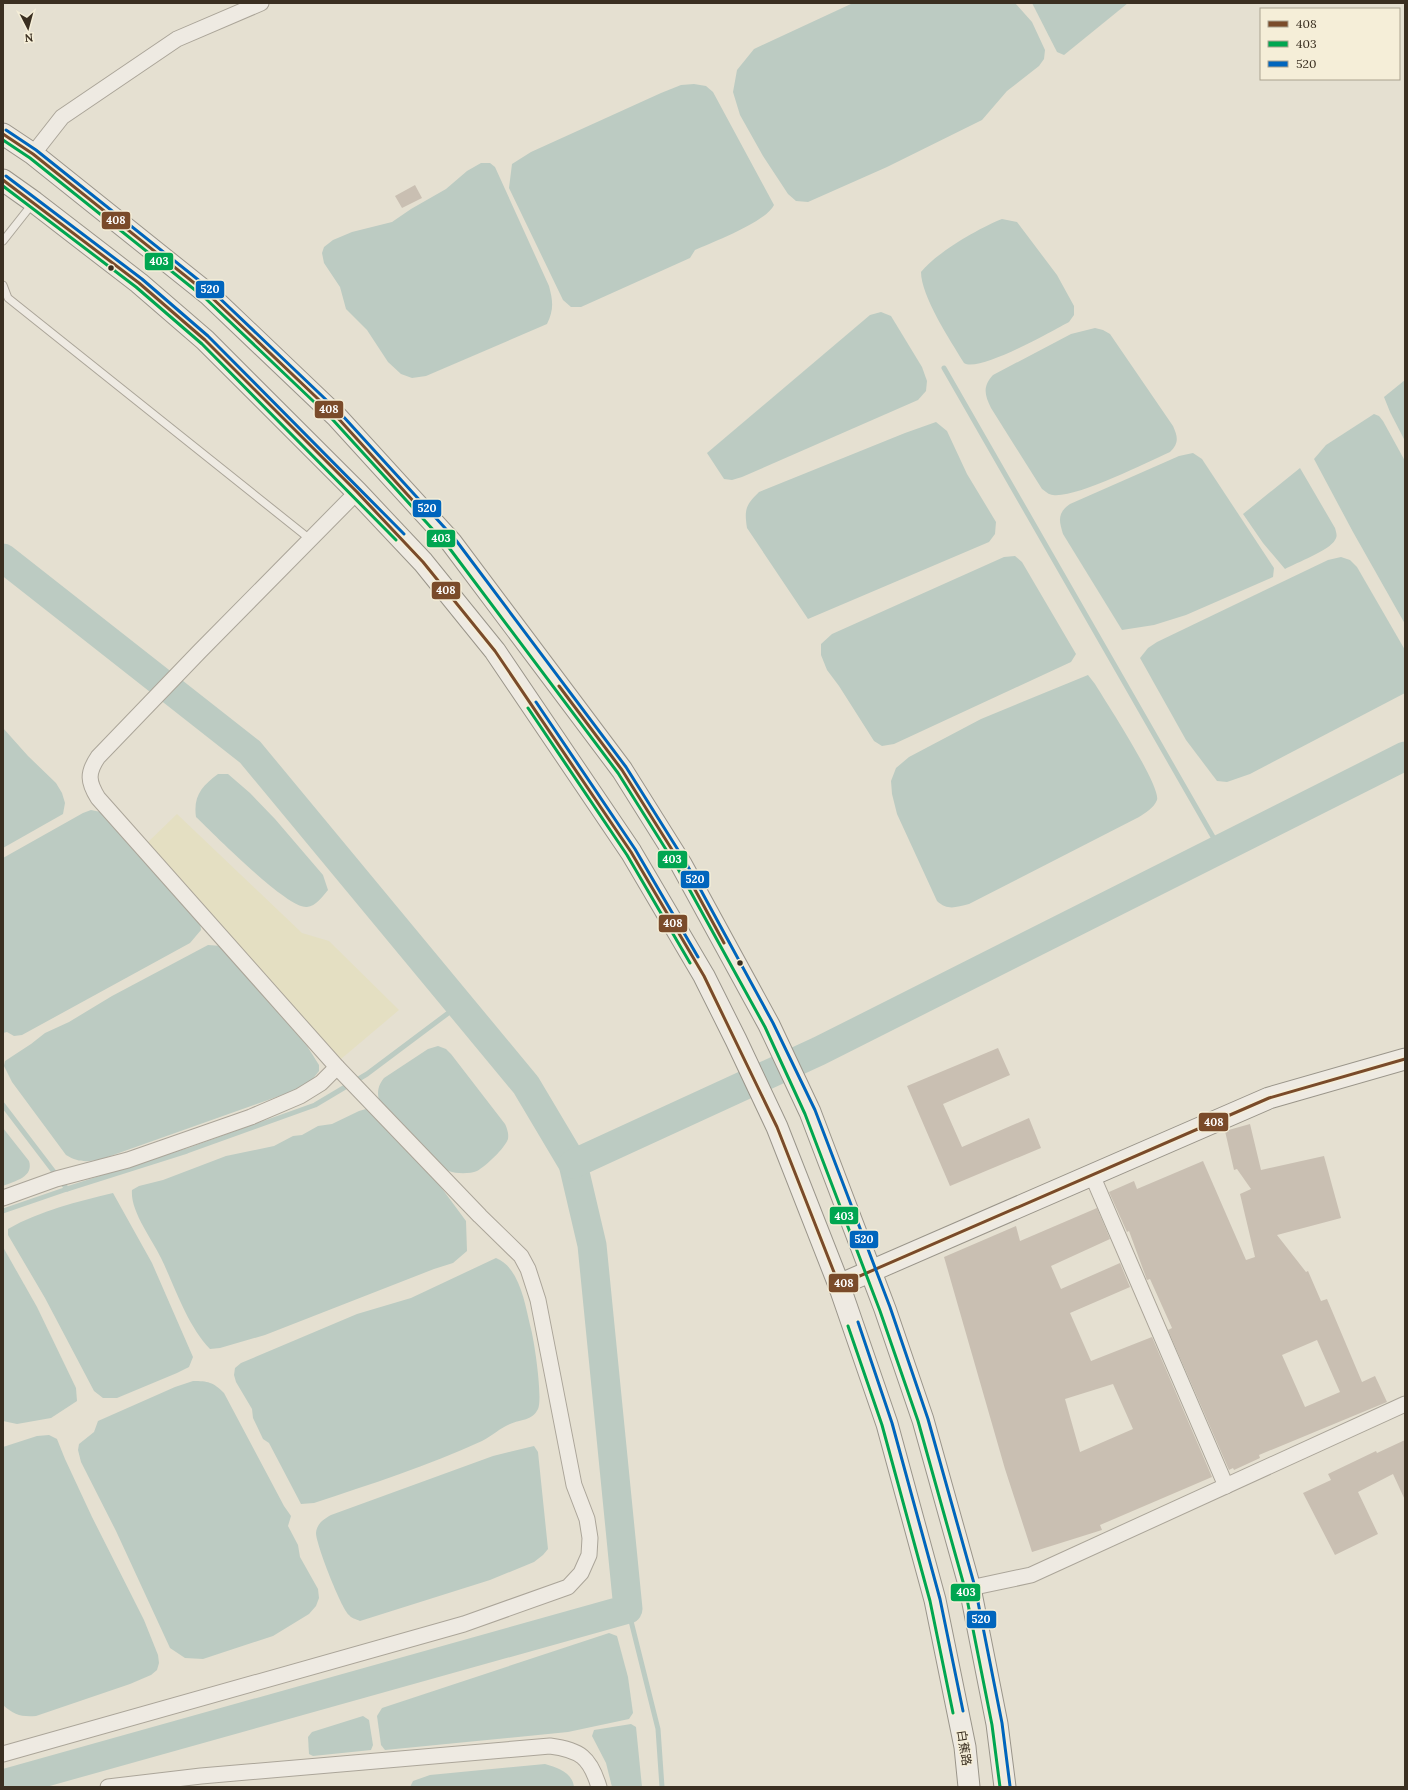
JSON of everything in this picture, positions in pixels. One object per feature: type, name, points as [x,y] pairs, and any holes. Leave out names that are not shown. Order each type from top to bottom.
[{"type":"main road","points":[[3,134],[32,154],[208,294],[337,417],[451,542],[622,770],[681,864],[768,1025],[810,1112],[870,1271],[923,1420],[970,1588],[997,1724],[1004,1787]]},
{"type":"main road","name":"白蕉路","points":[[3,180],[140,282],[205,340],[357,492],[423,562],[495,651],[631,852],[704,976],[736,1040],[777,1127],[839,1285],[887,1424],[935,1600],[965,1747],[969,1787]]},
{"type":"main road","points":[[839,1285],[1268,1098],[1405,1059]]},
{"type":"street","points":[[32,154],[62,117],[177,39],[261,3]]},
{"type":"street","points":[[3,1754],[464,1624],[568,1587],[581,1573],[588,1555],[590,1538],[588,1525],[574,1485],[538,1300],[528,1269],[521,1256],[480,1216],[341,1071],[98,798],[92,789],[90,778],[91,767],[98,758],[200,651],[357,492]]},
{"type":"street","points":[[3,1198],[56,1179],[128,1160],[251,1117],[300,1096],[341,1071]]},
{"type":"street","points":[[1092,1175],[1226,1486]]},
{"type":"street","points":[[970,1588],[1031,1575],[1405,1404]]},
{"type":"street","points":[[108,1787],[201,1776],[550,1746],[566,1748],[581,1754],[592,1769],[599,1787]]},
{"type":"lane","points":[[3,241],[34,202]]},
{"type":"lane","points":[[3,285],[8,298],[311,540]]},
{"type":"shaded area","points":[[853,3],[1015,3],[1032,22],[1045,50],[1044,59],[1039,66],[1007,91],[982,120],[887,167],[808,202],[796,201],[788,194],[763,156],[740,115],[733,92],[737,70],[754,49]]},
{"type":"shaded area","points":[[1032,3],[1128,3],[1064,55],[1057,52]]},
{"type":"shaded area","points":[[694,84],[706,86],[713,92],[774,205],[761,218],[750,225],[695,250],[690,258],[581,307],[571,307],[563,300],[509,188],[512,164],[531,152],[661,93],[681,85]]},
{"type":"shaded area","points":[[481,163],[490,163],[495,167],[549,286],[552,301],[551,314],[547,324],[426,376],[412,378],[401,374],[388,362],[367,330],[346,309],[340,287],[324,263],[322,253],[324,247],[333,240],[352,232],[392,222],[446,189],[467,171]]},
{"type":"shaded area","points":[[1002,219],[1017,222],[1057,275],[1074,306],[1074,315],[1069,322],[1016,350],[984,362],[972,364],[964,363],[937,318],[922,282],[921,272],[947,249],[982,228]]},
{"type":"shaded area","points":[[881,312],[891,316],[922,367],[927,381],[926,391],[918,400],[742,477],[732,480],[724,479],[707,453],[870,315]]},
{"type":"shaded area","points":[[1095,328],[1110,334],[1173,426],[1177,440],[1175,446],[1170,452],[1111,479],[1078,491],[1052,495],[1042,489],[991,408],[986,394],[987,383],[993,375],[1071,334]]},
{"type":"shaded area","points":[[1405,380],[1405,441],[1384,397]]},
{"type":"shaded area","points":[[1374,414],[1379,416],[1383,421],[1405,461],[1405,624],[1314,459],[1326,445]]},
{"type":"shaded area","points":[[936,422],[947,431],[967,474],[996,522],[995,534],[989,542],[808,619],[747,528],[746,512],[751,500],[759,492]]},
{"type":"shaded area","points":[[1193,453],[1202,459],[1274,568],[1273,577],[1186,615],[1154,625],[1122,630],[1063,534],[1060,521],[1061,514],[1070,504],[1179,456]]},
{"type":"shaded area","points":[[1300,468],[1335,528],[1336,537],[1332,544],[1327,548],[1285,569],[1263,543],[1243,514]]},
{"type":"shaded area","points":[[1015,556],[1022,562],[1076,654],[1071,662],[894,744],[882,746],[874,741],[827,670],[821,655],[821,644],[832,634],[1004,557]]},
{"type":"shaded area","points":[[1341,557],[1350,560],[1357,567],[1405,650],[1405,693],[1250,774],[1227,782],[1217,781],[1186,740],[1140,658],[1148,648],[1157,642],[1328,560]]},
{"type":"shaded area","points":[[1088,675],[1110,708],[1151,778],[1156,792],[1156,803],[1139,817],[969,904],[949,907],[941,904],[937,901],[897,814],[892,794],[891,781],[896,768],[909,757],[981,719]]},
{"type":"shaded area","points":[[3,728],[28,756],[56,783],[62,793],[65,803],[63,814],[3,848]]},
{"type":"shaded area","points":[[218,774],[228,774],[250,793],[275,819],[323,875],[328,890],[316,903],[307,907],[297,904],[284,896],[250,869],[196,817],[195,810],[197,797],[203,787]]},
{"type":"shaded area","points":[[91,810],[101,812],[200,921],[201,930],[190,943],[22,1035],[14,1036],[7,1032],[3,1033],[3,858]]},
{"type":"shaded area","points":[[177,814],[302,933],[329,941],[399,1010],[341,1059],[146,844]]},
{"type":"shaded area","points":[[208,945],[222,946],[307,1046],[319,1065],[319,1071],[312,1080],[296,1090],[102,1159],[84,1161],[66,1155],[12,1082],[4,1066],[5,1061],[45,1033],[69,1022],[112,996]]},
{"type":"shaded area","points":[[438,1046],[446,1049],[451,1054],[505,1124],[507,1129],[508,1139],[503,1147],[485,1165],[474,1172],[459,1173],[445,1169],[379,1100],[378,1089],[384,1078],[428,1049]]},
{"type":"shaded area","points":[[366,1109],[373,1111],[432,1175],[466,1221],[467,1251],[453,1263],[265,1335],[220,1348],[210,1349],[188,1317],[161,1258],[142,1225],[134,1207],[132,1190],[139,1186],[163,1180],[226,1156],[274,1146],[293,1136],[302,1135],[318,1126],[332,1124]]},
{"type":"shaded area","points":[[3,1128],[29,1161],[30,1166],[29,1171],[22,1178],[3,1186]]},
{"type":"shaded area","points":[[113,1193],[152,1263],[193,1357],[189,1367],[177,1373],[117,1398],[103,1398],[94,1391],[45,1298],[8,1235],[8,1229],[46,1212],[73,1203]]},
{"type":"shaded area","points":[[3,1247],[37,1307],[76,1388],[77,1401],[51,1418],[17,1424],[3,1421]]},
{"type":"shaded area","points":[[496,1258],[504,1263],[516,1277],[526,1307],[534,1342],[539,1381],[539,1403],[536,1413],[529,1418],[506,1426],[482,1441],[441,1459],[314,1503],[301,1504],[269,1443],[263,1439],[253,1418],[252,1409],[236,1382],[234,1375],[235,1368],[241,1363],[357,1314],[411,1298]]},
{"type":"shaded area","points":[[193,1381],[210,1383],[217,1386],[224,1393],[284,1506],[291,1516],[288,1526],[298,1545],[300,1557],[318,1589],[319,1598],[316,1606],[309,1614],[273,1636],[203,1659],[185,1658],[170,1648],[116,1531],[81,1462],[78,1450],[79,1444],[94,1432],[98,1421],[175,1387]]},
{"type":"shaded area","points":[[49,1435],[57,1439],[92,1517],[144,1620],[158,1655],[159,1663],[157,1670],[151,1675],[130,1684],[36,1716],[26,1716],[18,1715],[3,1705],[3,1447],[37,1436]]},
{"type":"shaded area","points":[[534,1446],[538,1452],[548,1549],[543,1555],[534,1562],[490,1580],[360,1621],[350,1616],[340,1601],[324,1562],[316,1533],[321,1522],[331,1515],[493,1456]]},
{"type":"shaded area","points":[[609,1633],[617,1636],[628,1677],[633,1713],[629,1719],[568,1732],[385,1750],[381,1745],[377,1716],[382,1708]]},
{"type":"shaded area","points":[[363,1716],[369,1720],[373,1745],[371,1750],[313,1756],[309,1754],[308,1737],[312,1732]]},
{"type":"shaded area","points":[[631,1724],[636,1727],[642,1787],[612,1787],[606,1763],[592,1736],[594,1730]]},
{"type":"shaded area","points":[[545,1764],[564,1771],[573,1782],[574,1787],[410,1787],[413,1781],[430,1775]]},
{"type":"building","points":[[415,185],[422,198],[402,208],[395,196]]},
{"type":"building","points":[[998,1048],[1010,1075],[943,1104],[962,1147],[1029,1118],[1041,1148],[950,1186],[907,1086]]},
{"type":"building","points":[[1250,1124],[1261,1170],[1324,1156],[1341,1218],[1277,1235],[1306,1272],[1308,1271],[1321,1301],[1327,1299],[1362,1382],[1375,1376],[1387,1402],[1259,1455],[1260,1458],[1234,1470],[1233,1468],[1229,1470],[1168,1330],[1172,1328],[1150,1279],[1147,1280],[1129,1231],[1127,1232],[1109,1192],[1134,1181],[1137,1189],[1203,1161],[1246,1260],[1255,1257],[1240,1194],[1251,1189],[1237,1169],[1234,1170],[1225,1131]],"holes":[[[1317,1340],[1340,1392],[1305,1407],[1282,1355]]]},
{"type":"building","points":[[1097,1208],[1110,1239],[1051,1266],[1061,1289],[1120,1263],[1130,1287],[1070,1313],[1091,1361],[1152,1337],[1212,1477],[1100,1525],[1102,1530],[1032,1552],[1005,1469],[944,1257],[1016,1226],[1020,1241]],"holes":[[[1113,1384],[1133,1429],[1080,1452],[1065,1399]]]},
{"type":"building","points":[[1405,1440],[1405,1500],[1393,1474],[1358,1492],[1378,1534],[1335,1555],[1303,1493],[1331,1480],[1328,1474],[1376,1451],[1377,1453]]},
{"type":"waterway","points":[[944,368],[1220,849]]},
{"type":"waterway","points":[[3,558],[250,752],[526,1085],[573,1164],[592,1245],[628,1609],[3,1784]]},
{"type":"waterway","points":[[573,1164],[819,1051],[1405,756]]},
{"type":"waterway","points":[[3,1211],[187,1151],[315,1105],[367,1074],[459,1005]]},
{"type":"waterway","points":[[3,1105],[67,1189]]},
{"type":"waterway","points":[[628,1609],[658,1729],[662,1787]]},
{"type":"waterway","points":[[17,1780],[19,1787]]},
{"type":"transit line","name":"520","points":[[6,130],[36,150],[211,290],[341,414],[455,539],[626,767],[685,861],[773,1023],[815,1110],[890,1307],[928,1419],[975,1587],[1002,1723],[1010,1786]]},
{"type":"transit line","name":"408","points":[[3,134],[33,154],[208,294],[337,417],[425,514]]},
{"type":"transit line","name":"403","points":[[3,140],[30,158],[205,298],[333,420],[447,545],[618,773],[677,867],[765,1027],[805,1114],[880,1311],[918,1421],[965,1589],[992,1725],[1000,1787]]},
{"type":"transit line","name":"520","points":[[6,176],[142,279],[208,336],[404,534]]},
{"type":"transit line","name":"408","points":[[3,180],[139,283],[205,340],[357,492],[423,562],[495,651],[631,852],[704,976],[777,1127],[839,1285],[1269,1098],[1405,1059]]},
{"type":"transit line","name":"403","points":[[3,186],[136,287],[202,344],[396,540]]},
{"type":"transit line","name":"408","points":[[559,686],[622,770],[681,864],[724,943]]},
{"type":"transit line","name":"520","points":[[536,702],[635,849],[698,957]]},
{"type":"transit line","name":"403","points":[[528,708],[627,855],[690,963]]},
{"type":"transit line","name":"520","points":[[858,1322],[892,1423],[940,1599],[963,1711]]},
{"type":"transit line","name":"403","points":[[848,1326],[882,1425],[930,1601],[953,1713]]}]
